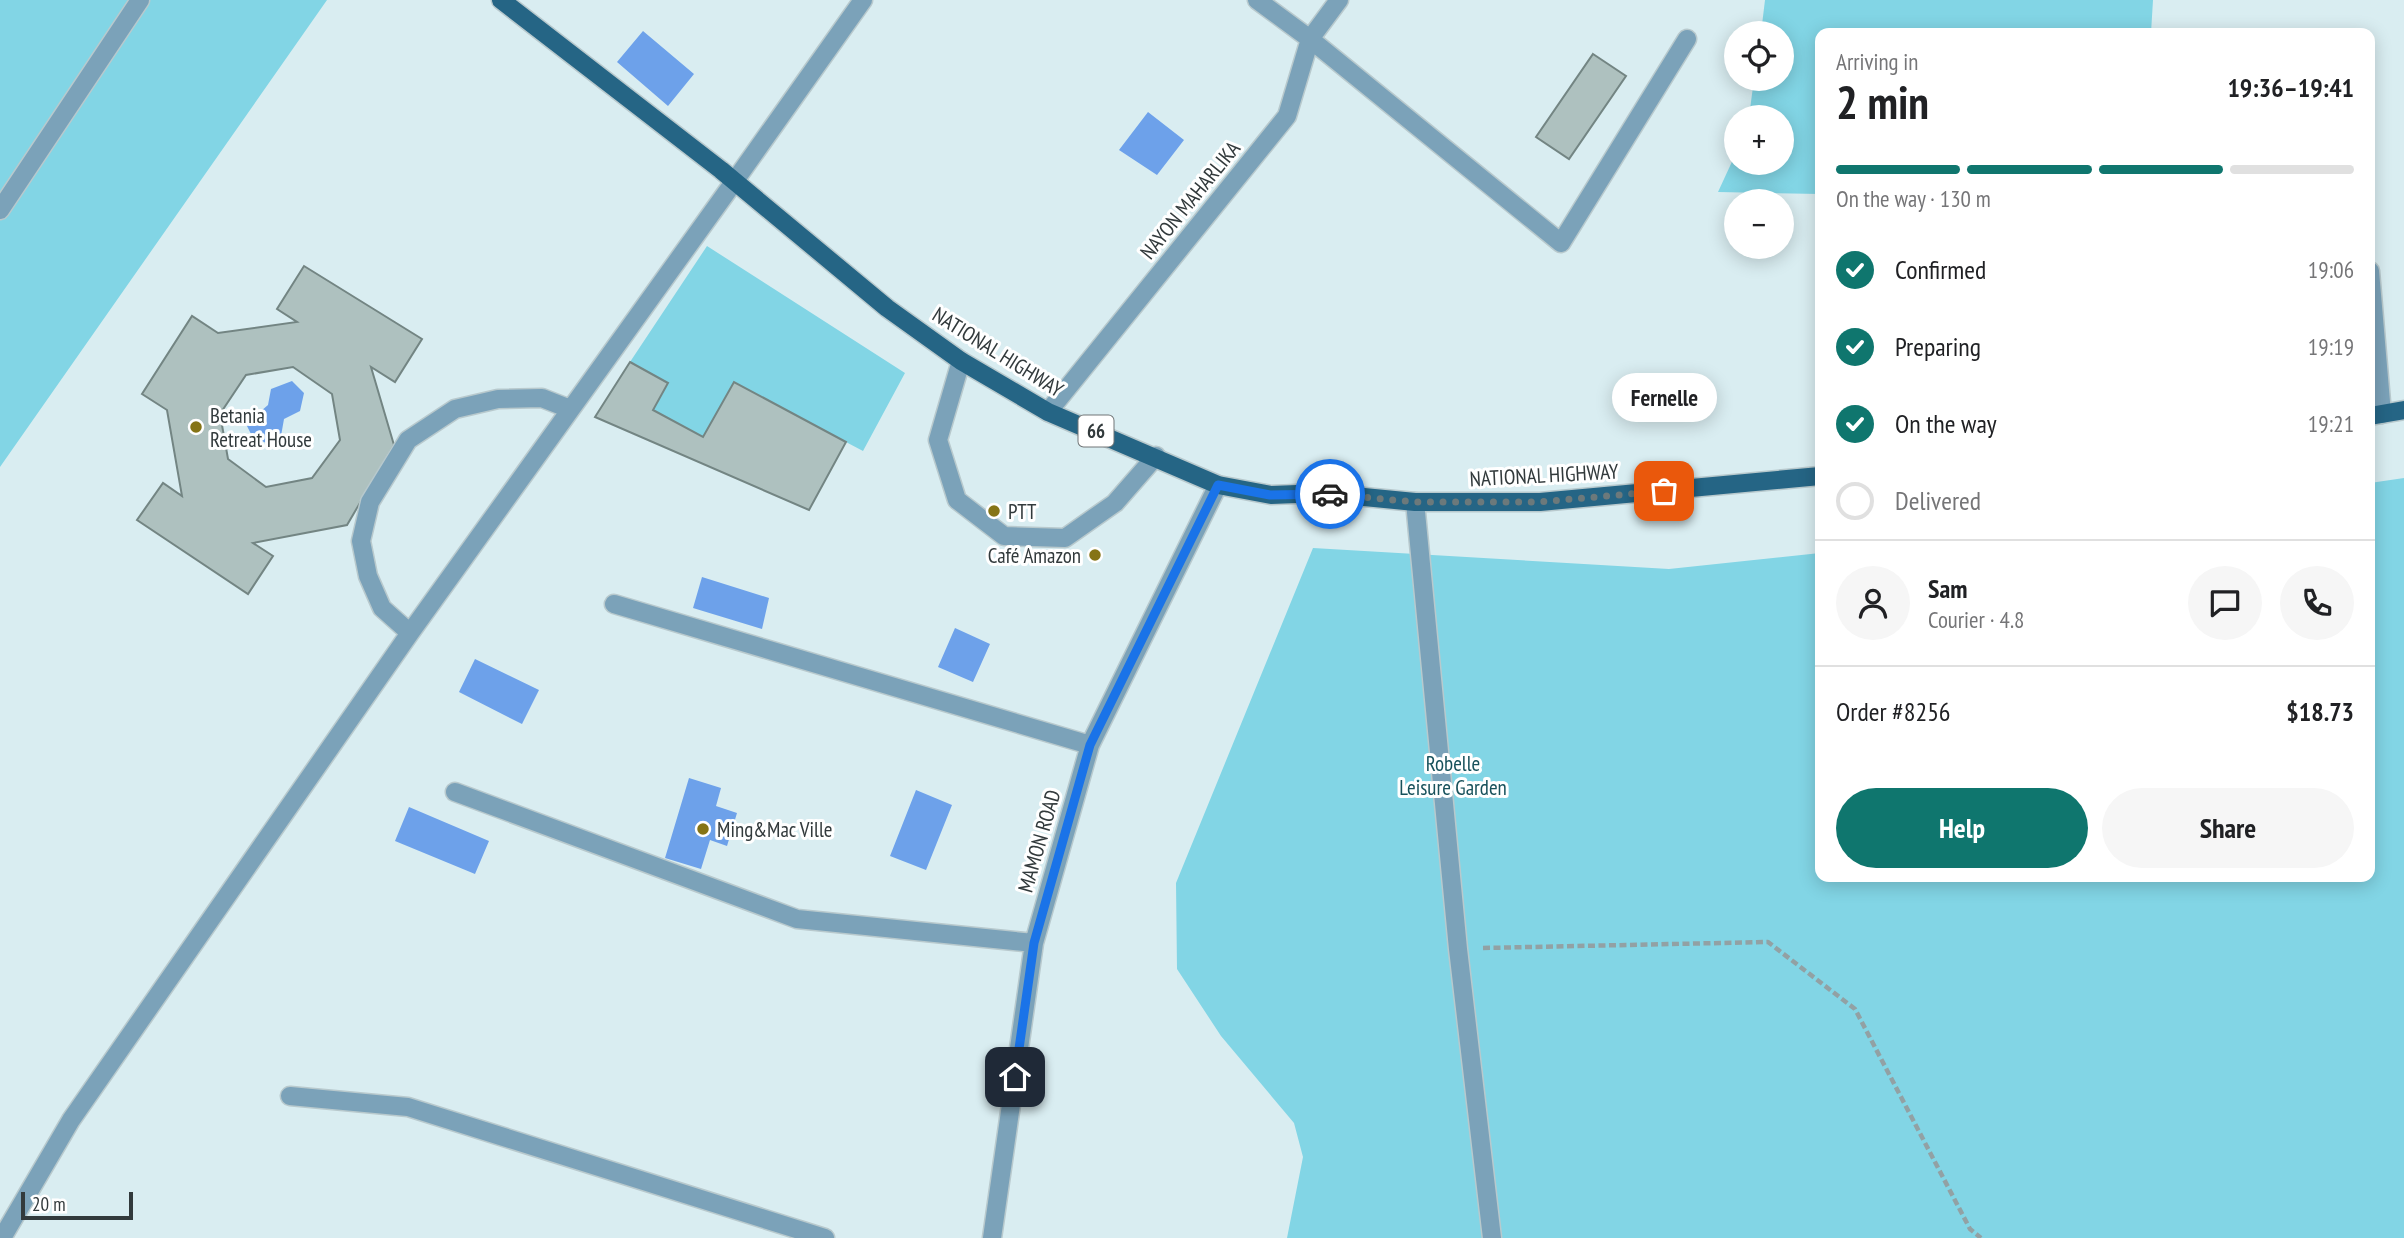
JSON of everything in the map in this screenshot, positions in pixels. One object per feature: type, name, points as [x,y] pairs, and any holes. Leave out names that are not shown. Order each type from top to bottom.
[{"type":"main road","name":"NATIONAL HIGHWAY","points":[[508,2],[887,308],[961,361],[1048,412],[1156,456],[1218,485],[1270,495],[1323,494],[1415,502],[1539,502],[1815,476]]},
{"type":"main road","points":[[2376,415],[2404,410]]},
{"type":"street","points":[[0,210],[140,0]]},
{"type":"street","points":[[2,1238],[71,1120],[410,632],[863,0]]},
{"type":"street","points":[[1257,0],[1310,39],[1561,243],[1687,39]]},
{"type":"street","name":"NAYON MAHARLIKA","points":[[1048,412],[1287,116],[1310,39],[1339,0]]},
{"type":"street","points":[[961,361],[938,440],[957,500],[1004,536],[1065,538],[1115,503],[1156,456]]},
{"type":"street","points":[[2375,391],[2376,415]]},
{"type":"street","points":[[410,632],[382,608],[368,576],[362,541],[370,502],[408,440],[455,409],[498,399],[542,398],[570,409]]},
{"type":"street","name":"MAMON ROAD","points":[[992,1238],[1034,943],[1090,745],[1218,485]]},
{"type":"street","points":[[1415,502],[1458,949],[1492,1238]]},
{"type":"street","points":[[614,604],[1090,745]]},
{"type":"street","points":[[455,792],[797,919],[1034,943]]},
{"type":"street","points":[[290,1096],[408,1107],[825,1238]]},
{"type":"path","points":[[1458,949],[1768,942],[1855,1009],[1970,1229],[1981,1238]]},
{"type":"green space","points":[[0,0],[327,0],[0,467]]},
{"type":"green space","points":[[1765,0],[2153,0],[2151,28],[1815,28],[1815,194],[1794,193],[1794,189],[1724,189],[1724,192],[1718,192],[1726,175],[1794,175],[1794,105],[1751,105],[1752,91],[1794,91],[1794,21],[1762,21]]},
{"type":"green space","points":[[707,246],[905,373],[863,451],[734,383],[703,437],[653,410],[668,383],[630,362]]},
{"type":"green space","name":"Robelle Leisure Garden","points":[[2404,478],[2404,1238],[1287,1238],[1303,1157],[1294,1123],[1221,1036],[1177,969],[1176,883],[1313,548],[1669,569],[1815,554],[1815,882],[2375,882],[2375,482]]},
{"type":"shaded area","points":[[643,31],[694,74],[668,106],[617,62]]},
{"type":"shaded area","points":[[1148,112],[1184,140],[1157,175],[1119,150]]},
{"type":"shaded area","points":[[292,381],[304,393],[300,411],[284,419],[281,436],[268,444],[252,436],[246,424],[268,405],[271,389]]},
{"type":"shaded area","points":[[702,577],[769,598],[762,629],[693,608]]},
{"type":"shaded area","points":[[955,628],[990,644],[973,682],[938,667]]},
{"type":"shaded area","points":[[475,659],[539,690],[522,724],[459,692]]},
{"type":"shaded area","name":"Ming&Mac Ville","points":[[689,778],[721,788],[716,806],[737,813],[727,846],[710,840],[701,869],[665,858]]},
{"type":"shaded area","points":[[916,790],[952,805],[926,870],[890,856]]},
{"type":"shaded area","points":[[409,807],[489,841],[475,874],[395,841]]},
{"type":"building","points":[[1593,54],[1626,76],[1569,159],[1536,137]]},
{"type":"building","name":"Betania Retreat House","points":[[304,266],[422,339],[395,382],[371,367],[394,445],[347,525],[253,543],[273,556],[248,594],[137,520],[163,483],[182,496],[167,410],[142,394],[192,316],[218,333],[297,322],[277,309]],"holes":[[[293,367],[332,394],[340,440],[312,478],[266,487],[228,459],[220,414],[246,375]]]},
{"type":"building","points":[[630,362],[668,383],[653,410],[703,437],[734,382],[846,442],[809,510],[595,417]]},
{"type":"way so far","points":[[1330,494],[1415,502],[1539,502],[1664,491]]},
{"type":"place","name":"Betania Retreat House","points":[[196,427]]},
{"type":"place","name":"Fernelle","points":[[1664,491]]},
{"type":"place","name":"PTT","points":[[994,511]]},
{"type":"place","name":"Café Amazon","points":[[1095,555]]},
{"type":"place","name":"Ming&Mac Ville","points":[[703,829]]},
{"type":"route","points":[[1015,1077],[1034,943],[1090,745],[1218,485],[1270,495],[1330,494]]}]
